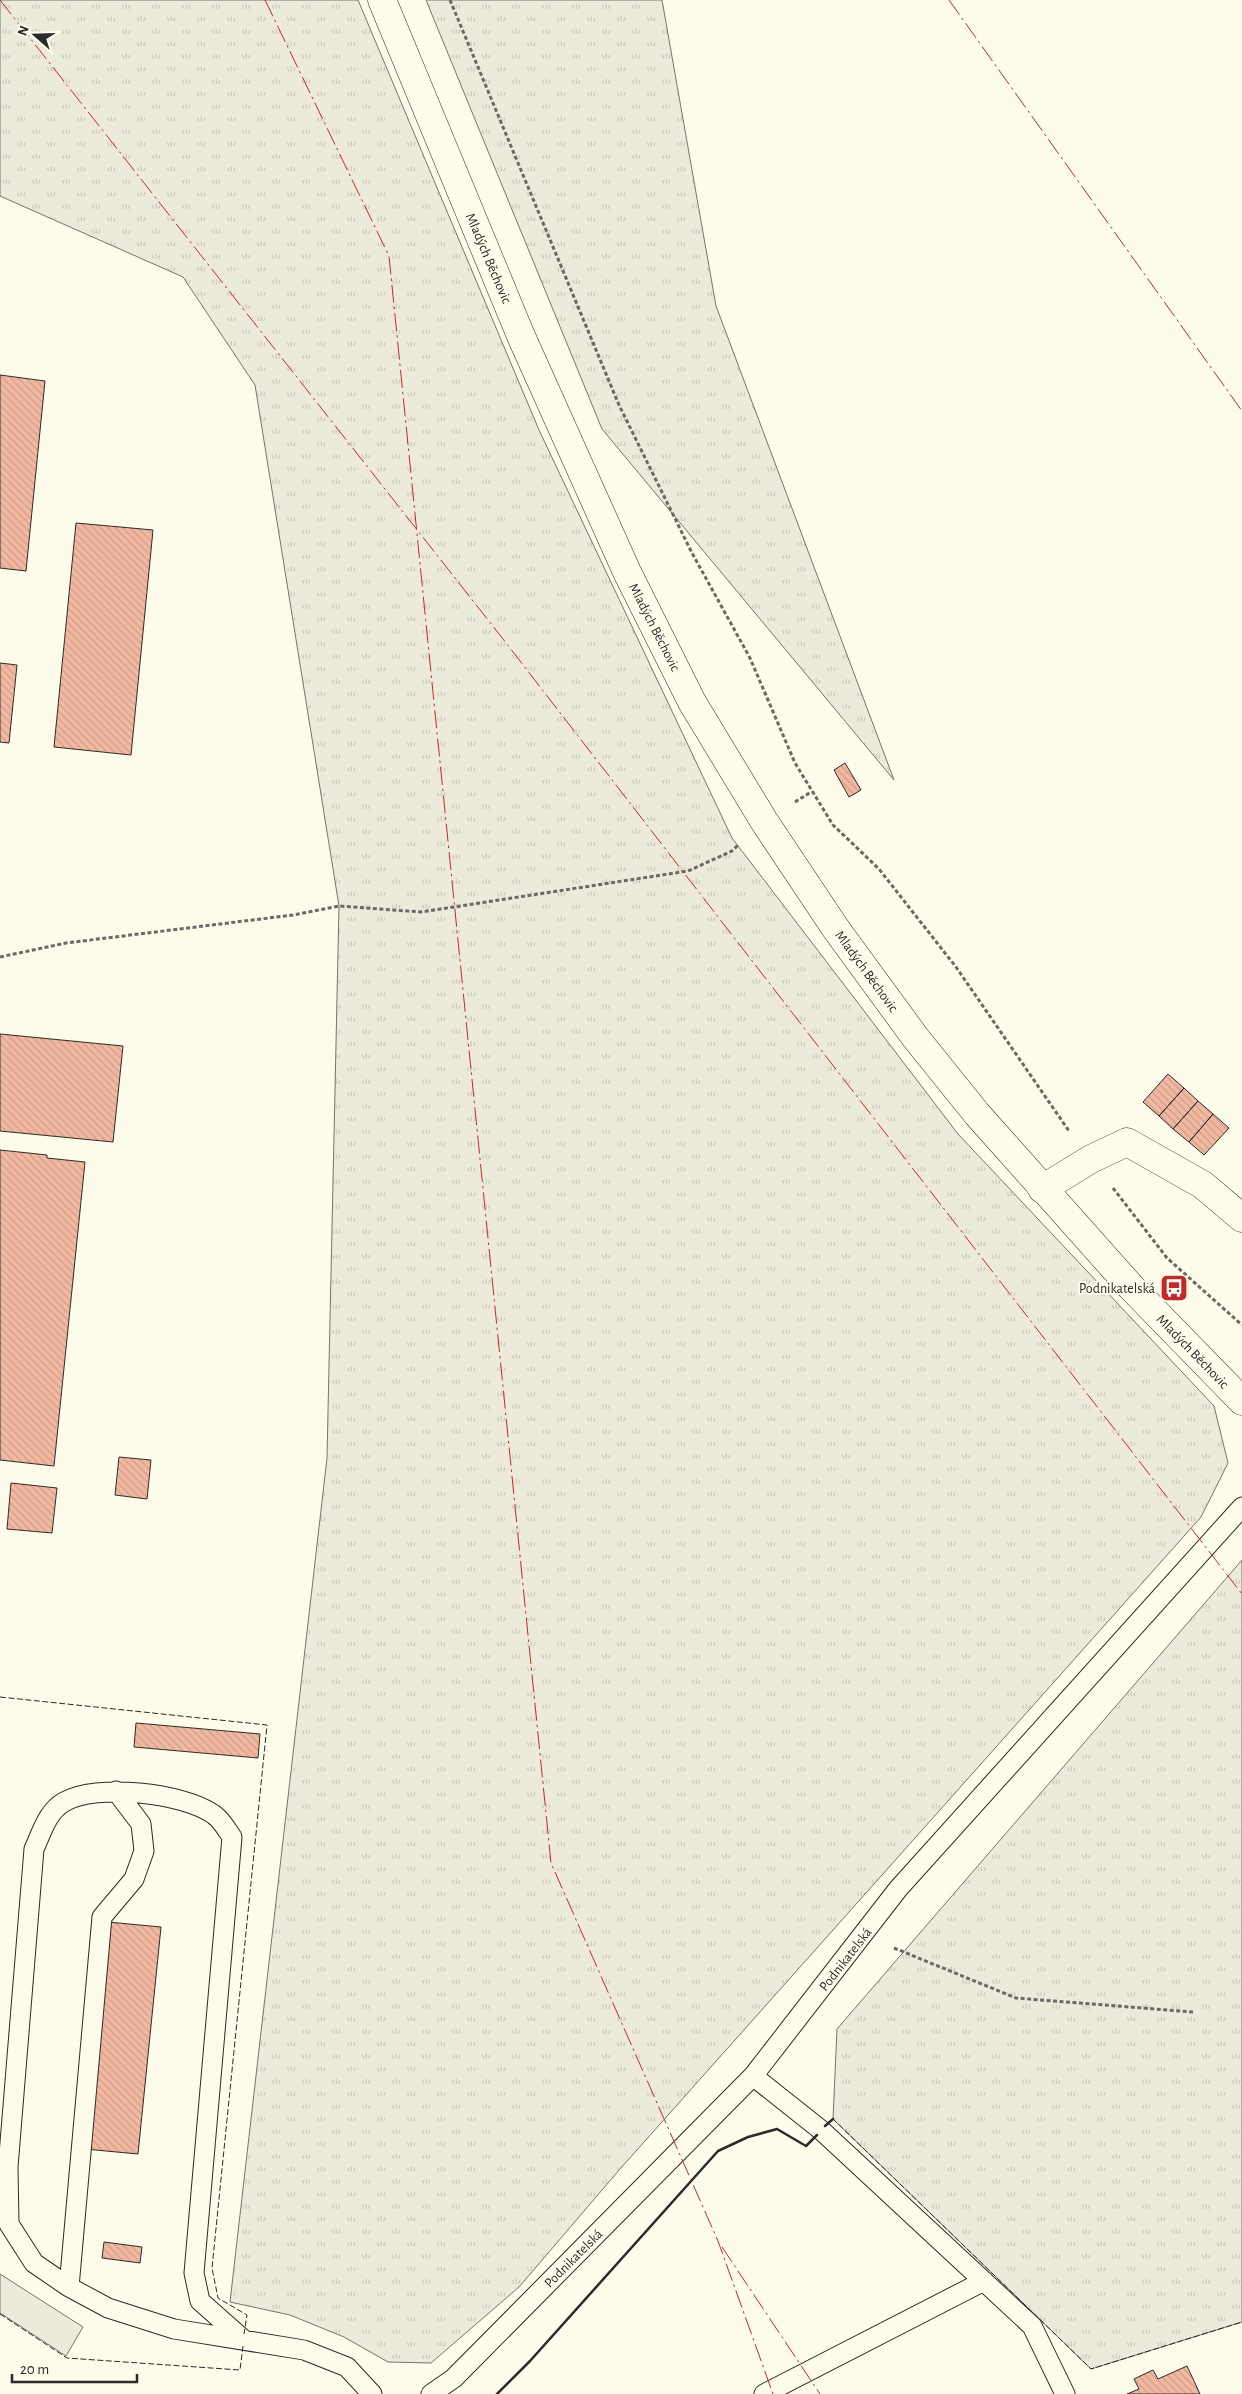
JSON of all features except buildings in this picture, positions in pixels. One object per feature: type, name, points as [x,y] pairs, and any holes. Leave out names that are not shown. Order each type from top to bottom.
[{"type":"street","name":"Mladých Běchovic","points":[[382,0],[521,336],[627,572],[692,702],[764,821],[836,929],[915,1037],[977,1114],[1131,1287],[1242,1401]]},
{"type":"street","points":[[1042,1189],[1091,1159],[1128,1142],[1203,1185],[1242,1218]]},
{"type":"lane","name":"Podnikatelská","points":[[431,2394],[454,2378],[753,2076],[898,1889],[1242,1507]]},
{"type":"lane","points":[[69,2287],[102,1917],[134,1879],[144,1851],[140,1824],[116,1791]]},
{"type":"lane","points":[[244,2340],[200,2301],[194,2273],[232,1837],[214,1814],[186,1800],[116,1791],[86,1793],[64,1802],[48,1815],[34,1850],[8,2167],[9,2224],[34,2263],[69,2287],[108,2308],[174,2329],[304,2350],[347,2368],[372,2394]]},
{"type":"lane","points":[[753,2076],[821,2130],[1032,2326],[1065,2394]]},
{"type":"lane","points":[[764,2394],[984,2281]]},
{"type":"path","points":[[450,0],[619,405],[692,553],[750,658],[795,763],[833,825],[879,869],[956,968],[1091,1159],[1167,1258],[1242,1325]]},
{"type":"path","points":[[0,957],[66,943],[293,915],[339,906],[421,912],[688,871],[732,851],[764,821]]},
{"type":"path","points":[[863,1935],[1016,1998],[1193,2012]]},
{"type":"green space","points":[[0,0],[358,0],[539,430],[732,838],[958,1134],[1214,1406],[1228,1463],[1201,1517],[620,2169],[519,2287],[431,2363],[388,2362],[344,2337],[290,2315],[230,2302],[327,1458],[339,906],[255,385],[183,277],[0,196]]},
{"type":"green space","points":[[426,0],[662,0],[716,306],[894,780],[602,429]]},
{"type":"green space","points":[[1242,1560],[1242,2322],[1091,2369],[833,2119],[837,2029]]},
{"type":"shaded area","points":[[0,2274],[83,2327],[66,2356],[0,2313]]},
{"type":"fence","points":[[0,1697],[267,1725],[212,2268],[218,2298],[247,2315],[244,2334]]},
{"type":"fence","points":[[826,2125],[833,2119],[1091,2369],[1242,2322]]},
{"type":"fence","points":[[497,2394],[530,2361],[718,2151],[748,2137],[777,2129],[806,2146],[817,2134]]},
{"type":"fence","points":[[0,2314],[67,2358],[240,2370],[243,2346]]},
{"type":"wall","points":[[825,2126],[833,2119]]},
{"type":"wall","points":[[497,2394],[530,2361],[718,2151],[748,2137],[777,2129],[806,2146],[817,2135]]},
{"type":"power","points":[[0,0],[503,639],[1242,1594]]},
{"type":"power","points":[[265,0],[389,256],[551,1863],[718,2241],[773,2394]]},
{"type":"power","points":[[949,0],[1242,411]]},
{"type":"power","points":[[722,2247],[820,2394]]},
{"type":"place","name":"Podnikatelská","points":[[1174,1288]]}]
